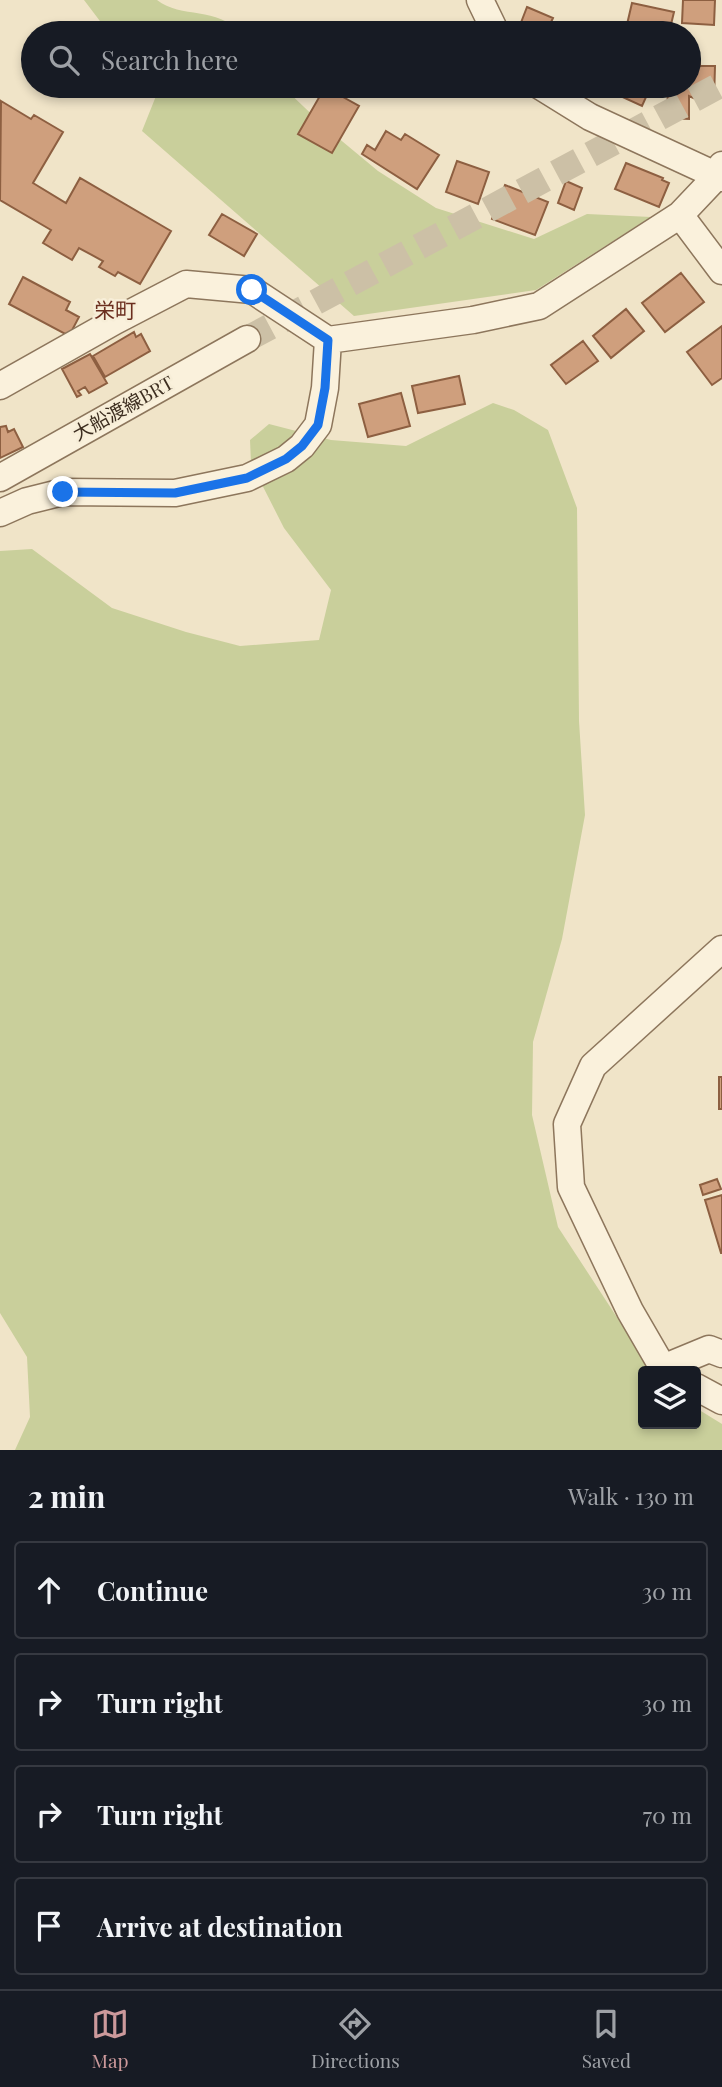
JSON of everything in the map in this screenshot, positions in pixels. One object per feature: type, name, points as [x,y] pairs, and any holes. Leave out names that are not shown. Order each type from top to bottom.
[{"type":"street","points":[[480,0],[490,21]]},
{"type":"street","points":[[0,386],[186,284],[252,290],[328,340],[473,320],[539,306],[680,215],[720,173],[590,117],[559,98]]},
{"type":"street","points":[[680,215],[722,271]]},
{"type":"street","name":"大船渡線BRT","points":[[0,478],[247,339]]},
{"type":"street","points":[[0,513],[27,501],[63,492],[175,493],[247,478],[286,459],[302,446],[318,425],[325,388],[328,340]]},
{"type":"street","points":[[663,1366],[630,1311],[571,1187],[567,1124],[593,1066],[722,949]]},
{"type":"street","points":[[673,1366],[709,1349],[722,1354]]},
{"type":"street","points":[[701,1390],[722,1401]]},
{"type":"green space","points":[[84,0],[157,0],[167,6],[224,21],[100,21]]},
{"type":"green space","points":[[155,98],[295,98],[378,171],[436,208],[534,239],[587,214],[651,217],[536,290],[354,316],[142,131]]},
{"type":"green space","points":[[493,403],[514,410],[548,430],[577,508],[579,721],[585,815],[562,939],[533,1042],[532,1115],[558,1227],[649,1366],[638,1366],[638,1429],[701,1429],[701,1411],[722,1424],[722,1450],[15,1450],[30,1417],[27,1357],[0,1313],[0,551],[32,549],[112,608],[186,632],[240,646],[319,640],[331,590],[284,528],[251,463],[250,440],[269,424],[331,440],[406,446]]},
{"type":"building","points":[[683,0],[715,0],[714,25],[701,24],[701,21],[682,21]]},
{"type":"building","points":[[632,3],[674,12],[672,21],[628,21]]},
{"type":"building","points":[[527,7],[553,18],[552,21],[522,21]]},
{"type":"building","points":[[701,66],[715,66],[714,101],[694,98],[701,98]]},
{"type":"building","points":[[319,98],[345,98],[359,106],[332,153],[298,134]]},
{"type":"building","points":[[625,98],[646,98],[642,106]]},
{"type":"building","points":[[668,98],[689,98],[689,119],[667,118]]},
{"type":"building","points":[[1,101],[31,119],[34,115],[63,132],[33,183],[66,203],[80,178],[171,231],[140,284],[118,272],[115,276],[99,267],[103,261],[79,248],[72,260],[43,243],[51,230],[0,200]]},
{"type":"building","points":[[386,131],[401,140],[405,134],[439,155],[417,189],[362,154],[367,145],[375,150]]},
{"type":"building","points":[[457,161],[489,172],[478,204],[446,192]]},
{"type":"building","points":[[626,163],[669,183],[659,207],[615,189]]},
{"type":"building","points":[[566,181],[582,188],[574,210],[558,203]]},
{"type":"building","points":[[505,185],[548,202],[535,235],[492,219]]},
{"type":"building","points":[[222,214],[257,234],[244,256],[209,235]]},
{"type":"building","points":[[681,273],[704,302],[665,332],[642,303]]},
{"type":"building","points":[[23,277],[70,302],[66,310],[79,317],[69,336],[9,304]]},
{"type":"building","points":[[626,309],[644,331],[611,358],[593,336]]},
{"type":"building","points":[[722,326],[722,378],[712,385],[687,352]]},
{"type":"building","points":[[134,332],[136,337],[141,334],[150,351],[105,377],[93,356]]},
{"type":"building","points":[[583,341],[598,361],[566,384],[551,365]]},
{"type":"building","points":[[90,354],[107,383],[89,393],[85,387],[78,391],[81,395],[77,397],[62,369]]},
{"type":"building","points":[[459,376],[465,404],[418,413],[412,386]]},
{"type":"building","points":[[401,393],[410,426],[368,437],[359,404]]},
{"type":"building","points":[[6,426],[8,432],[14,429],[23,447],[0,458],[0,427]]},
{"type":"building","points":[[719,1077],[722,1077],[722,1109],[719,1109]]},
{"type":"building","points":[[717,1179],[721,1189],[703,1195],[700,1185]]},
{"type":"building","points":[[722,1195],[722,1253],[721,1253],[705,1200]]},
{"type":"tunnel","points":[[701,95],[722,84]]},
{"type":"tunnel","points":[[247,339],[696,98]]},
{"type":"district","name":"栄町","points":[[115,311]]},
{"type":"route","points":[[63,492],[175,493],[247,478],[286,459],[302,446],[318,425],[325,388],[328,340],[252,290]]}]
